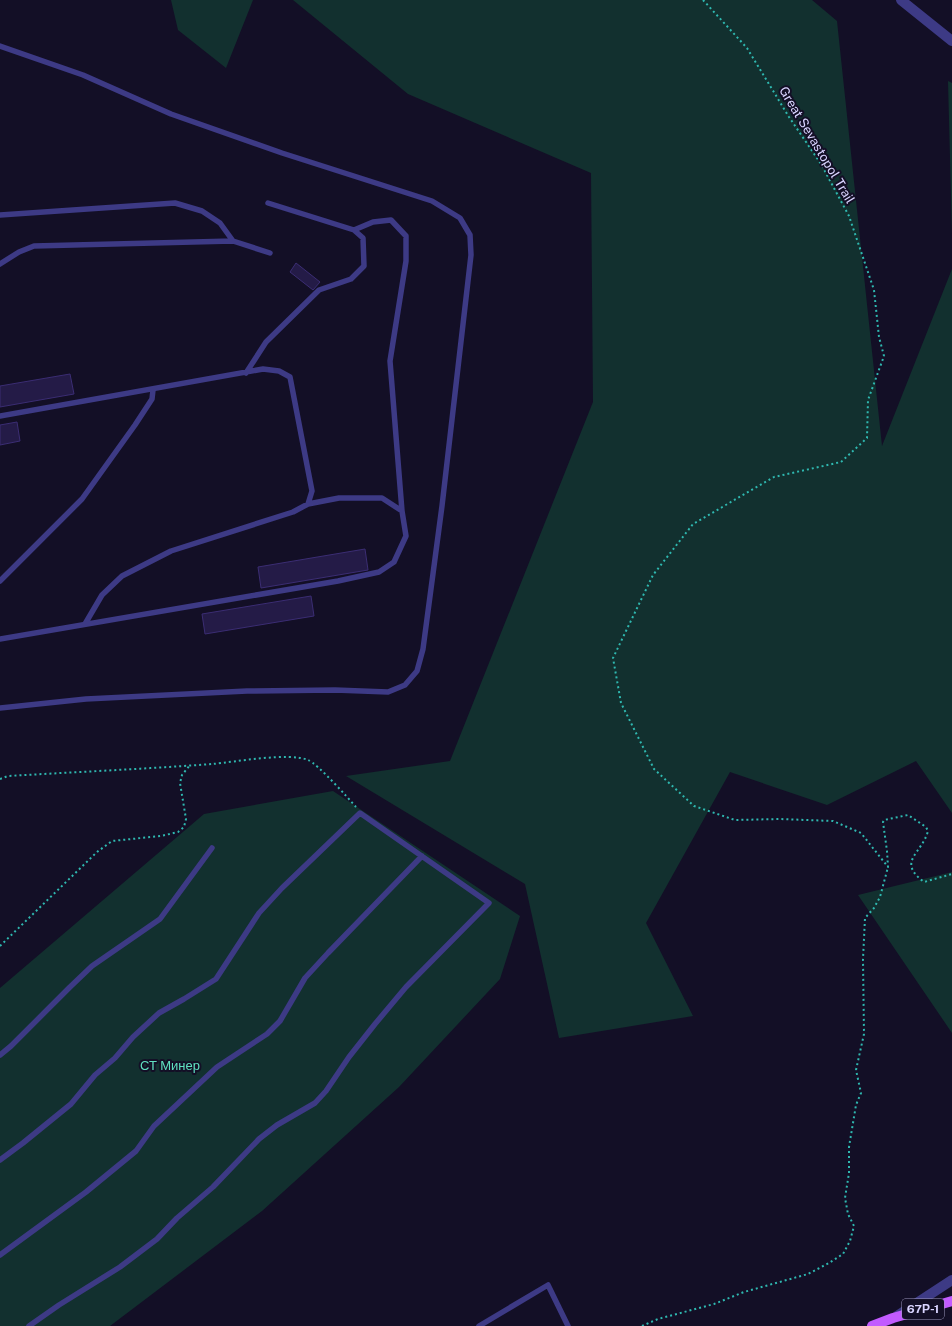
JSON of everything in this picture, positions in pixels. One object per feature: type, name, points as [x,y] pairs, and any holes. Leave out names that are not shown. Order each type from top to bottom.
[{"type":"main road","name":"67Р-1","points":[[872,1326],[893,1318],[952,1301]]},
{"type":"street","points":[[901,0],[952,41]]},
{"type":"street","points":[[893,1318],[952,1280]]},
{"type":"lane","points":[[0,46],[83,75],[171,114],[282,153],[432,201],[460,218],[470,235],[471,255],[442,506],[423,650],[416,671],[405,685],[388,692],[335,690],[240,691],[86,698],[0,708]]},
{"type":"lane","points":[[0,215],[175,203],[202,211],[220,223],[234,241]]},
{"type":"lane","points":[[246,373],[266,342],[319,290],[351,279],[364,266],[363,238],[354,230],[268,203]]},
{"type":"lane","points":[[0,639],[338,581],[379,572],[394,562],[406,536],[402,511],[390,361],[406,261],[406,236],[391,220],[373,222],[354,230]]},
{"type":"lane","points":[[0,264],[19,252],[34,246],[234,241],[270,253]]},
{"type":"lane","points":[[0,416],[263,370],[279,371],[290,378],[312,491],[308,504]]},
{"type":"lane","points":[[0,581],[82,498],[135,425],[152,399],[153,390]]},
{"type":"lane","points":[[85,624],[102,595],[122,576],[171,551],[293,512],[308,504],[338,498],[382,498],[402,511]]},
{"type":"lane","points":[[0,1160],[24,1143],[71,1104],[95,1075],[115,1058],[133,1037],[159,1013],[216,979],[259,913],[282,888],[360,813],[489,903],[406,987],[349,1057],[326,1091],[315,1103],[277,1125],[259,1139],[212,1187],[176,1218],[157,1239],[120,1267],[59,1304],[29,1326]]},
{"type":"lane","points":[[0,1055],[92,966],[160,919],[212,848]]},
{"type":"lane","points":[[0,1255],[86,1192],[136,1151],[154,1126],[217,1067],[267,1034],[280,1021],[305,978],[328,952],[422,856]]},
{"type":"lane","points":[[479,1326],[548,1285],[568,1326]]},
{"type":"path","name":"Great Sevastopol Trail","points":[[703,0],[747,48],[789,117],[821,164],[849,216],[874,290],[884,356],[868,400],[867,438],[841,462],[774,477],[693,524],[652,575],[614,658],[621,703],[654,769],[694,806],[735,820],[780,819],[833,821],[861,833],[888,867]]},
{"type":"path","points":[[0,778],[8,776],[298,757],[310,761],[336,785],[360,813]]},
{"type":"path","points":[[0,946],[97,852],[112,841],[161,836],[178,832],[184,827],[186,820],[180,783],[182,775],[190,765]]},
{"type":"path","points":[[642,1326],[658,1319],[714,1304],[744,1292],[808,1274],[843,1254],[850,1241],[854,1226],[848,1214],[844,1198],[849,1173],[849,1147],[856,1105],[861,1093],[856,1070],[864,1034],[863,959],[865,918],[874,908],[880,897],[888,867],[884,820],[908,815],[926,827],[928,831],[927,834],[911,861],[912,870],[924,882],[952,874]]},
{"type":"green space","points":[[171,0],[253,0],[226,68],[178,30]]},
{"type":"green space","points":[[293,0],[812,0],[837,21],[882,446],[952,269],[952,813],[916,761],[827,805],[730,772],[646,923],[693,1016],[559,1038],[525,884],[346,776],[450,761],[593,402],[591,173],[408,94]]},
{"type":"green space","points":[[948,81],[952,83],[952,234]]},
{"type":"green space","name":"СТ Минер","points":[[333,791],[520,916],[500,979],[399,1087],[262,1211],[110,1326],[0,1326],[0,988],[204,814]]},
{"type":"green space","points":[[952,872],[952,1033],[858,895]]},
{"type":"building","points":[[296,263],[320,282],[313,290],[290,272]]},
{"type":"building","points":[[70,374],[74,394],[0,407],[0,386]]},
{"type":"building","points":[[17,422],[20,441],[0,445],[0,425]]},
{"type":"building","points":[[365,549],[368,570],[261,588],[258,567]]},
{"type":"building","points":[[311,596],[314,616],[205,634],[202,614]]}]
